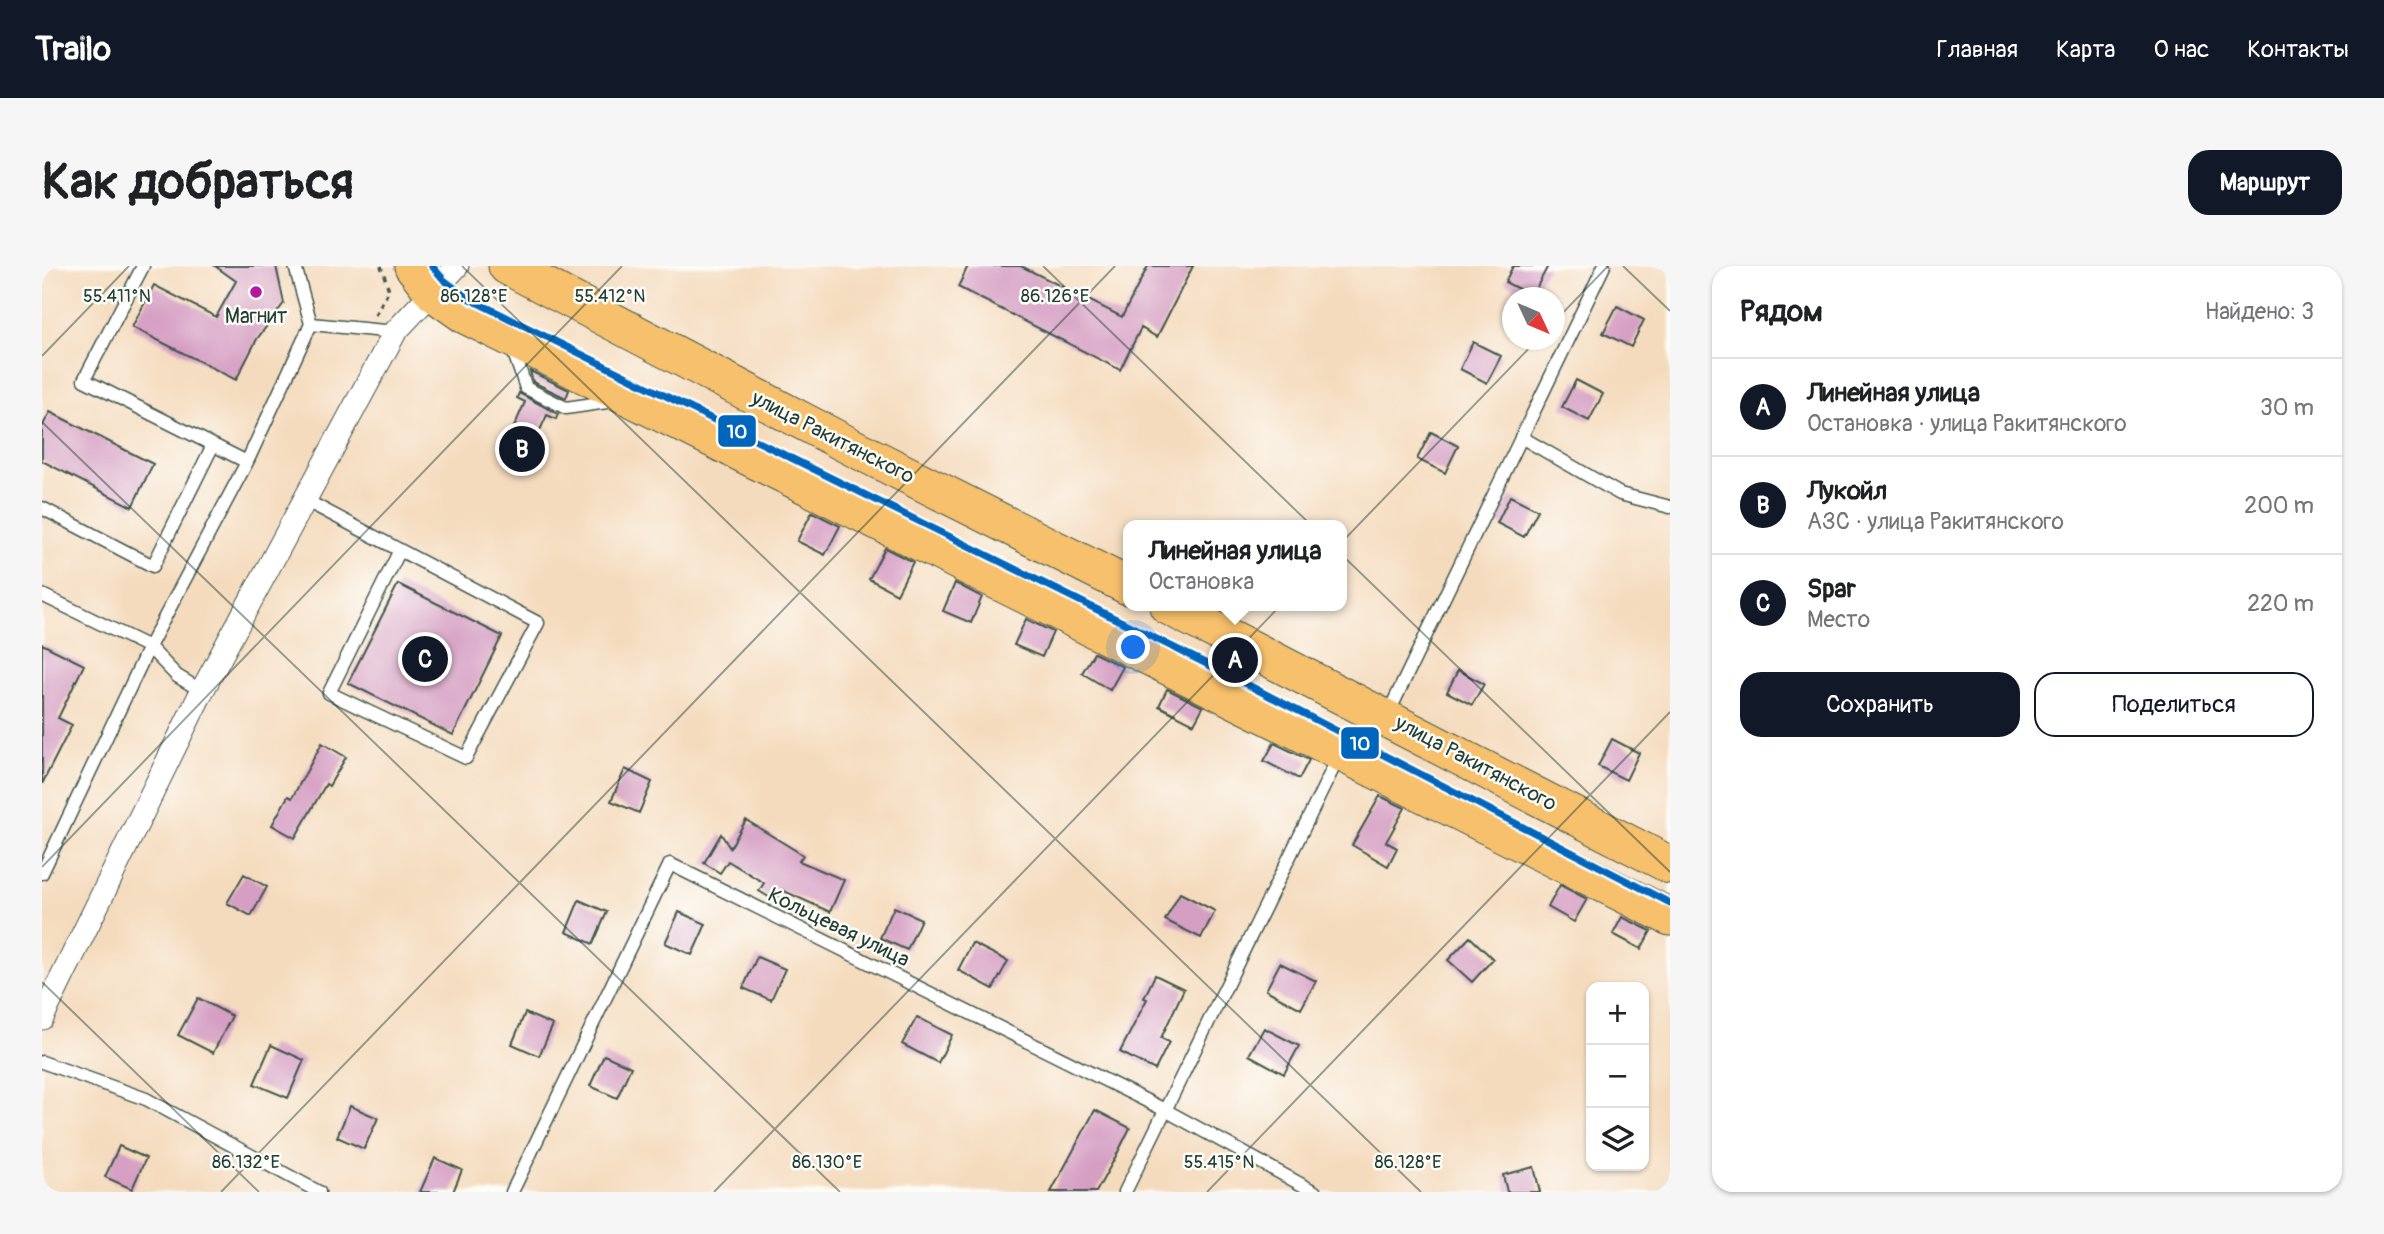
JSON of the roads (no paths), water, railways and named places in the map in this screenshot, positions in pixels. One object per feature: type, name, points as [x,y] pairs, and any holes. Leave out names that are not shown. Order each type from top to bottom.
[{"type":"main road","name":"улица Ракитянского","points":[[507,266],[539,285],[1123,583]]},
{"type":"main road","points":[[435,275],[465,315],[1670,917]]},
{"type":"main road","name":"улица Ракитянского","points":[[1178,611],[1387,716],[1670,865]]},
{"type":"street","points":[[42,1018],[202,691],[395,332],[435,275]]},
{"type":"lane","points":[[143,266],[84,380],[247,462]]},
{"type":"lane","points":[[42,873],[149,647],[247,462],[311,324],[295,266]]},
{"type":"lane","points":[[1387,716],[1604,266]]},
{"type":"lane","points":[[311,324],[395,332]]},
{"type":"lane","points":[[1521,437],[1620,494],[1670,507]]},
{"type":"lane","points":[[42,508],[153,566],[213,445]]},
{"type":"lane","points":[[305,500],[400,550],[538,623],[466,758],[328,693],[400,550]]},
{"type":"lane","points":[[42,595],[149,647],[177,676],[202,691]]},
{"type":"lane","points":[[1125,1192],[1342,751]]},
{"type":"lane","name":"Кольцевая улица","points":[[512,1192],[670,864],[1165,1110],[1315,1192]]},
{"type":"lane","points":[[42,1062],[146,1099],[319,1192]]},
{"type":"place","name":"Магнит","points":[[256,292]]},
{"type":"place","name":"Лукойл","points":[[522,449]]},
{"type":"place","name":"Spar","points":[[425,659]]},
{"type":"place","name":"Линейная улица","points":[[1235,660]]}]
